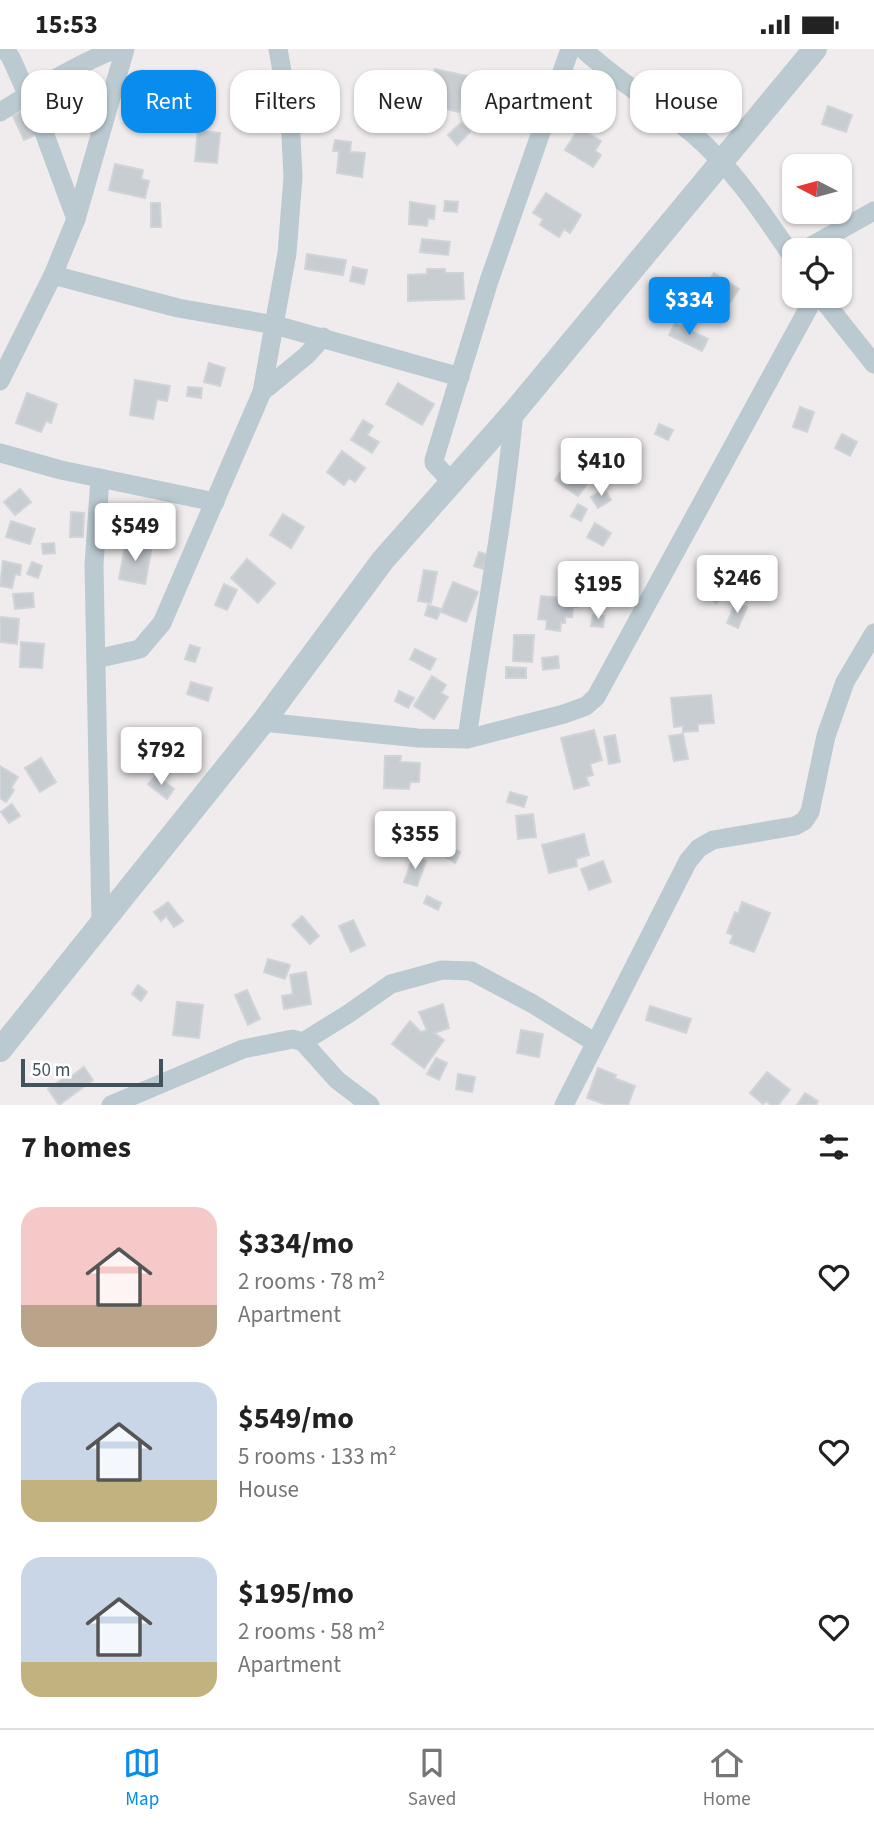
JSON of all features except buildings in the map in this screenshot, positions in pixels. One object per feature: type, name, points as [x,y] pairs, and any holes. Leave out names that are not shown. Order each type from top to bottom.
[{"type":"street","points":[[5,49],[21,79]]},
{"type":"street","points":[[71,70],[92,58],[117,49]]},
{"type":"street","points":[[0,381],[53,275],[76,219],[125,49]]},
{"type":"street","points":[[96,659],[140,649],[162,623],[262,392],[288,253],[293,177],[290,116],[278,49]]},
{"type":"street","points":[[452,481],[433,460],[489,281],[569,49]]},
{"type":"street","points":[[583,49],[603,68],[694,135],[723,161],[783,238]]},
{"type":"street","points":[[0,1050],[263,722],[383,560],[514,412],[815,49]]},
{"type":"street","points":[[0,112],[21,99]]},
{"type":"street","points":[[44,133],[76,219]]},
{"type":"street","points":[[826,238],[874,211]]},
{"type":"street","points":[[53,275],[178,308],[275,325],[323,337],[460,377]]},
{"type":"street","points":[[263,722],[418,738],[467,739],[586,706],[596,697],[811,308]]},
{"type":"street","points":[[828,308],[874,364]]},
{"type":"street","points":[[262,392],[307,355],[323,337]]},
{"type":"street","points":[[467,739],[481,634],[506,491],[514,412]]},
{"type":"street","points":[[0,453],[100,478],[215,502]]},
{"type":"street","points":[[100,478],[94,565],[101,922]]},
{"type":"street","points":[[564,1105],[688,861],[699,848],[713,840],[795,826],[804,821],[810,812],[826,736],[845,683],[874,633]]},
{"type":"street","points":[[303,1041],[391,984],[420,975],[460,969],[471,971],[533,1004],[594,1042]]},
{"type":"street","points":[[111,1105],[243,1049],[293,1039],[303,1041],[337,1080],[370,1105]]}]
